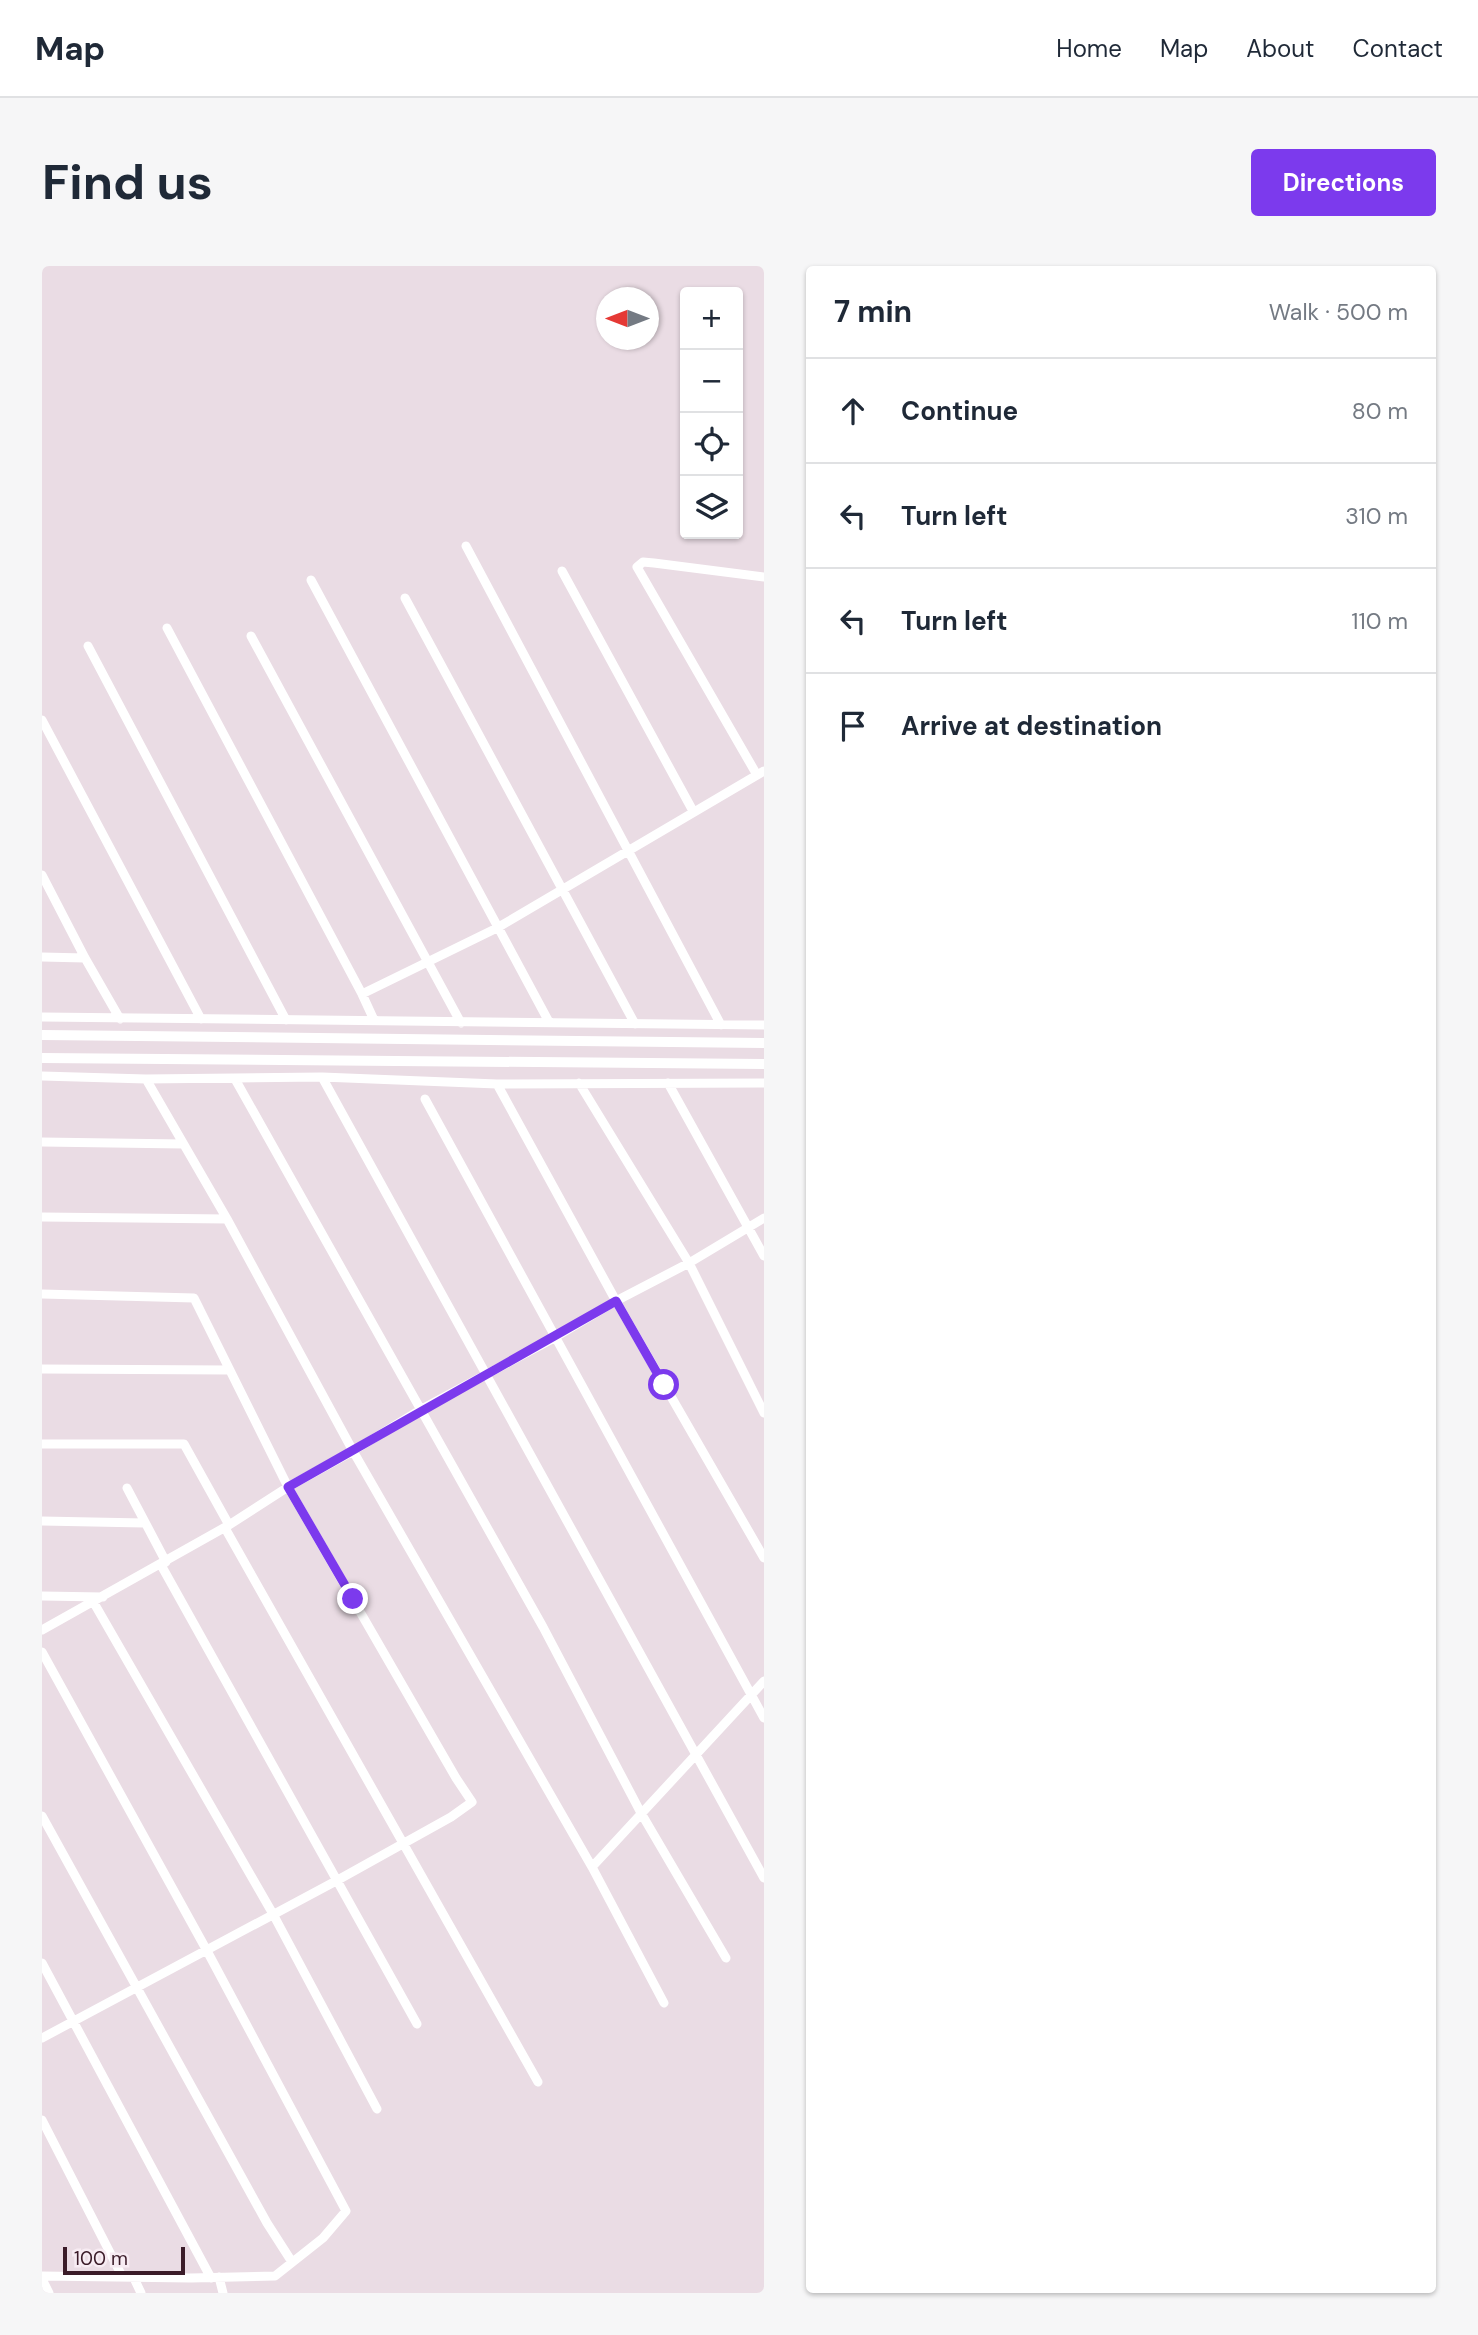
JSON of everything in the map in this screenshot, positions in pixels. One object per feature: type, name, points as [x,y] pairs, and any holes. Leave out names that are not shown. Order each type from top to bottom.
[{"type":"street","points":[[466,545],[722,1025]]},
{"type":"street","points":[[362,994],[497,928],[760,773],[637,568],[643,562],[764,577]]},
{"type":"street","points":[[562,571],[693,811]]},
{"type":"street","points":[[311,580],[549,1022]]},
{"type":"street","points":[[405,598],[635,1024]]},
{"type":"street","points":[[167,628],[374,1020]]},
{"type":"street","points":[[251,636],[461,1023]]},
{"type":"street","points":[[88,646],[286,1020]]},
{"type":"street","points":[[42,720],[201,1019]]},
{"type":"street","points":[[43,878],[120,1019]]},
{"type":"street","points":[[42,957],[85,958]]},
{"type":"street","points":[[42,1017],[764,1025]]},
{"type":"street","points":[[42,1035],[764,1043]]},
{"type":"street","points":[[42,1058],[764,1065]]},
{"type":"street","points":[[42,1076],[146,1079],[322,1077],[497,1084],[764,1083]]},
{"type":"street","points":[[322,1077],[764,1878]]},
{"type":"street","points":[[146,1079],[227,1219],[353,1451],[592,1867],[664,2003]]},
{"type":"street","points":[[235,1079],[543,1627],[641,1813],[726,1958]]},
{"type":"street","points":[[579,1083],[689,1264],[764,1413]]},
{"type":"street","points":[[668,1083],[764,1256]]},
{"type":"street","points":[[497,1084],[616,1301],[764,1558]]},
{"type":"street","points":[[425,1100],[764,1718]]},
{"type":"street","points":[[42,1142],[183,1144]]},
{"type":"street","points":[[42,1217],[227,1219]]},
{"type":"street","points":[[42,1630],[227,1527],[288,1487],[420,1410],[554,1338],[616,1301],[689,1264],[764,1218]]},
{"type":"street","points":[[42,1294],[194,1298],[288,1487],[456,1779],[472,1802],[451,1817],[336,1881],[42,2038]]},
{"type":"street","points":[[42,1369],[228,1370]]},
{"type":"street","points":[[42,1444],[184,1444],[402,1843],[538,2082]]},
{"type":"street","points":[[127,1488],[163,1563],[417,2024]]},
{"type":"street","points":[[42,1521],[144,1522]]},
{"type":"street","points":[[42,1596],[104,1597]]},
{"type":"street","points":[[94,1603],[273,1914],[377,2109]]},
{"type":"street","points":[[42,1652],[206,1949],[346,2211],[323,2238],[275,2276],[42,2278],[49,2293]]},
{"type":"street","points":[[592,1867],[764,1681]]},
{"type":"street","points":[[42,1816],[267,2223],[292,2262]]},
{"type":"street","points":[[42,1963],[223,2293]]},
{"type":"street","points":[[42,2120],[127,2276],[141,2293]]},
{"type":"route","points":[[353,1599],[288,1487],[616,1301],[664,1385]]}]
